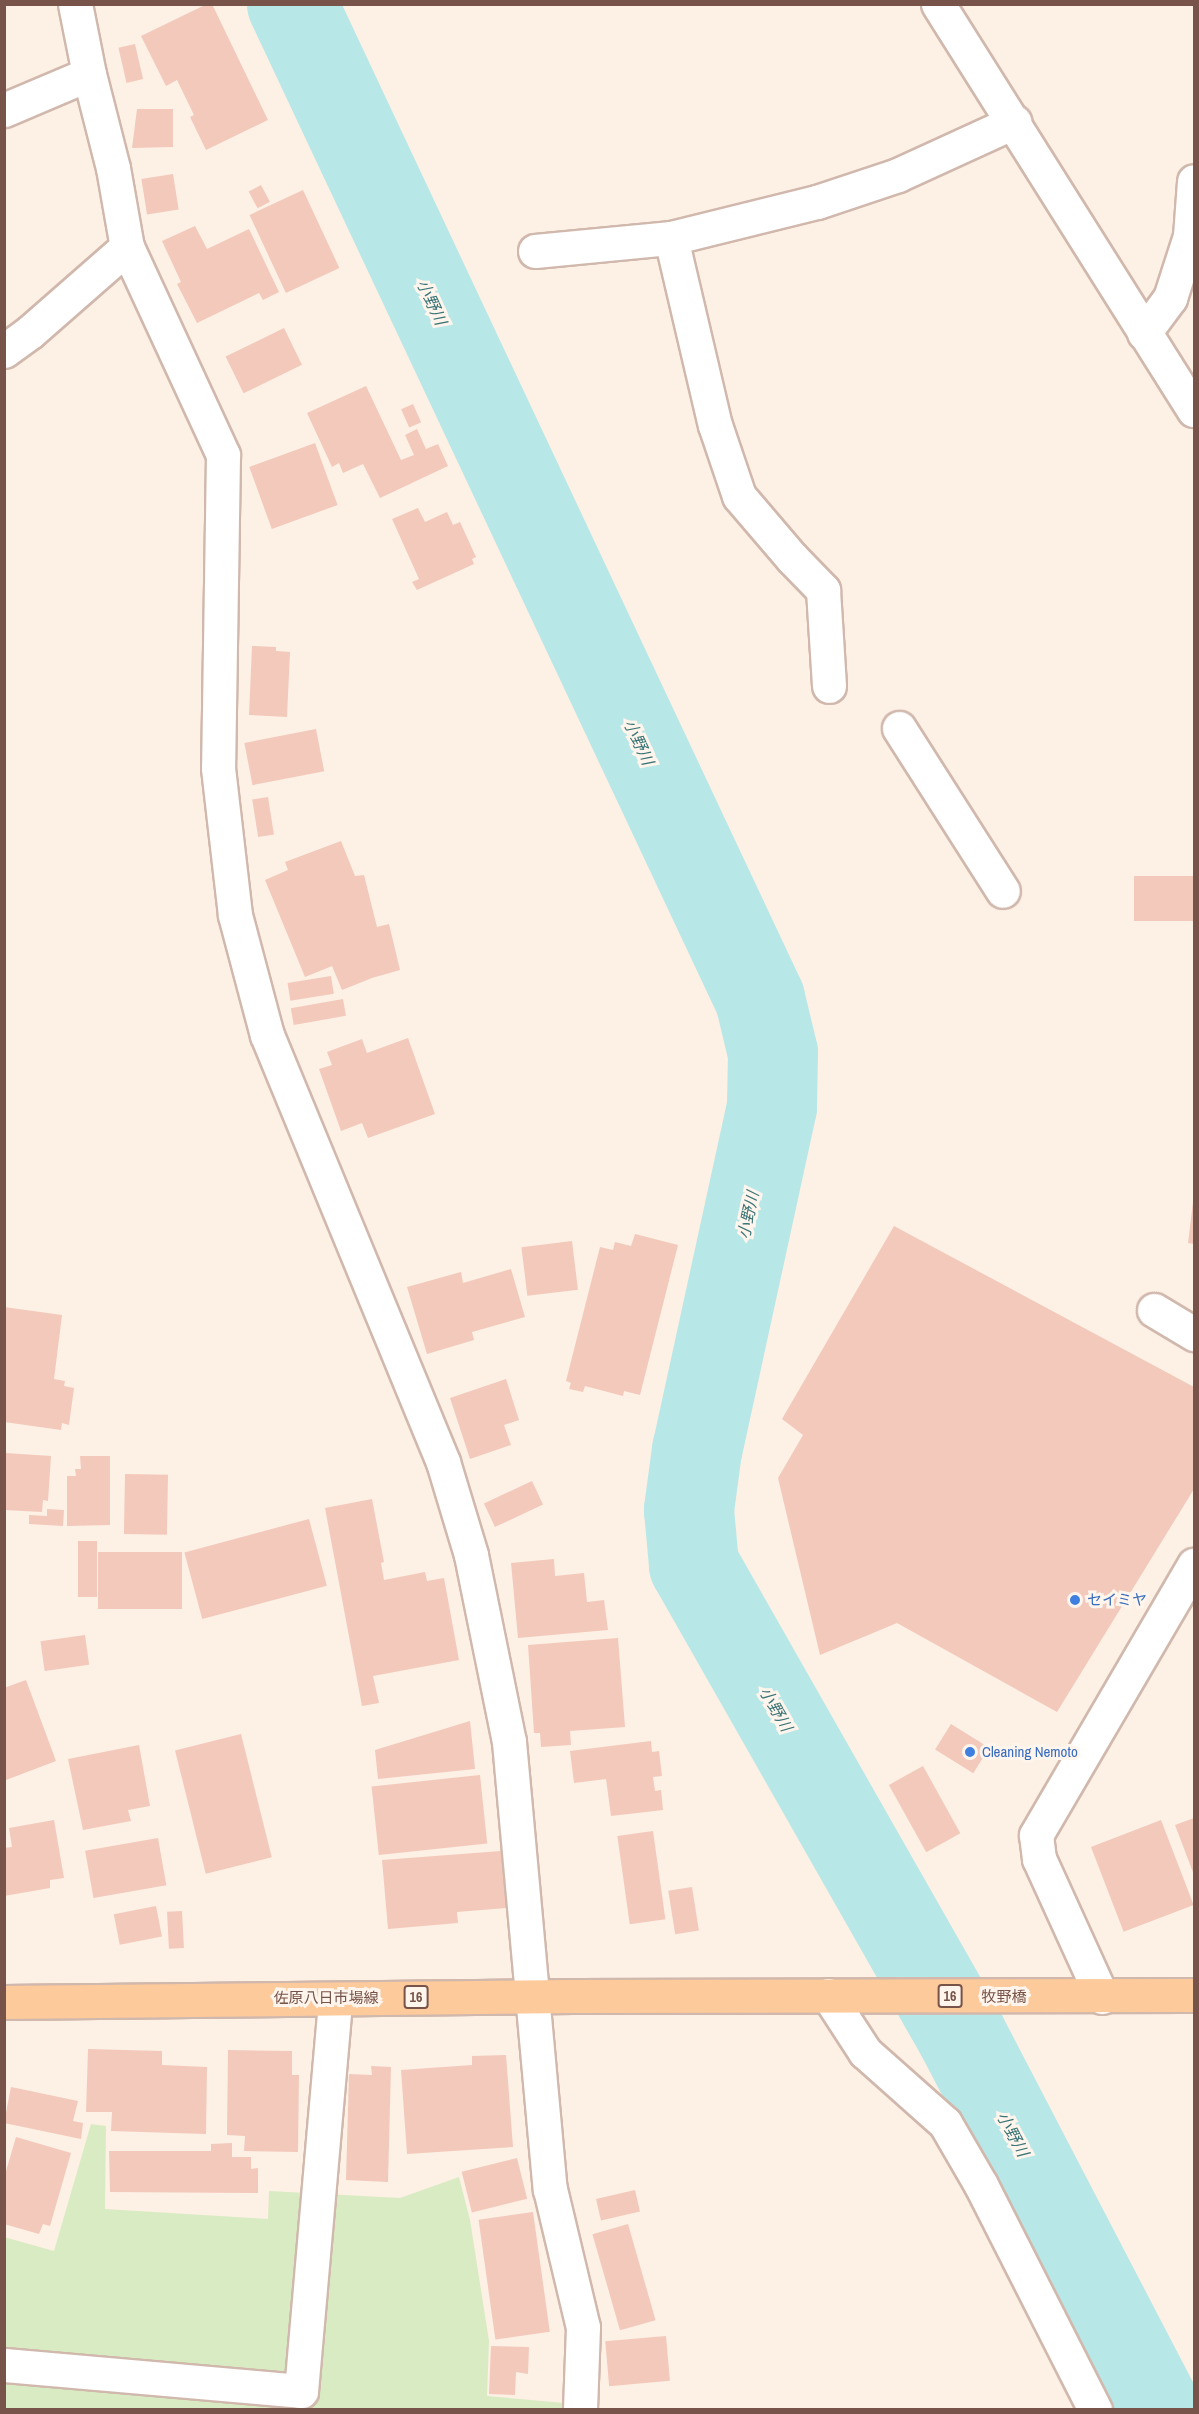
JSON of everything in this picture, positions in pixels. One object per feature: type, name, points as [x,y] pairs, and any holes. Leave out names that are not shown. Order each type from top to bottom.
[{"type":"main road","name":"佐原八日市場線","points":[[4,2002],[828,1995]]},
{"type":"main road","name":"牧野橋","points":[[828,1995],[1086,1997]]},
{"type":"main road","name":"16","points":[[1086,1997],[1194,1995]]},
{"type":"street","points":[[75,4],[89,74],[113,168],[127,247],[223,455],[218,768],[235,915],[267,1035],[443,1462],[471,1555],[509,1742],[550,2189],[583,2327],[580,2409]]},
{"type":"street","points":[[938,4],[1194,410]]},
{"type":"street","points":[[4,110],[89,74]]},
{"type":"street","points":[[535,251],[671,238],[817,202],[898,175],[1014,122]]},
{"type":"street","points":[[1144,333],[1170,298],[1190,236],[1194,181]]},
{"type":"street","points":[[671,238],[715,425],[739,496],[823,590],[829,686]]},
{"type":"street","points":[[4,351],[30,332],[127,247]]},
{"type":"street","points":[[899,728],[1003,891]]},
{"type":"street","points":[[1154,1310],[1194,1334]]},
{"type":"street","points":[[1086,1997],[1039,1859],[1036,1835],[1194,1565]]},
{"type":"street","points":[[828,1995],[865,2052],[945,2123],[981,2186],[1095,2409]]},
{"type":"street","points":[[4,2365],[301,2391],[335,1999]]},
{"type":"green space","points":[[91,2124],[106,2126],[105,2209],[268,2219],[269,2191],[400,2198],[459,2177],[470,2220],[489,2341],[487,2396],[565,2403],[564,2409],[5,2409],[4,2237],[54,2251]]},
{"type":"building","points":[[207,4],[212,4],[268,120],[206,150],[190,117],[194,115],[177,80],[166,86],[141,36]]},
{"type":"building","points":[[135,44],[143,79],[127,83],[118,48]]},
{"type":"building","points":[[137,109],[173,109],[173,147],[132,148]]},
{"type":"building","points":[[173,174],[179,210],[147,215],[141,179]]},
{"type":"building","points":[[261,185],[270,202],[258,208],[249,192]]},
{"type":"building","points":[[303,190],[339,268],[286,293],[250,215]]},
{"type":"building","points":[[195,226],[207,249],[249,229],[279,292],[263,300],[259,293],[197,323],[177,284],[181,282],[162,241]]},
{"type":"building","points":[[284,328],[302,365],[244,393],[226,356]]},
{"type":"building","points":[[366,386],[401,460],[414,455],[405,435],[417,429],[426,449],[438,444],[448,466],[380,498],[363,464],[343,473],[339,463],[332,467],[307,413]]},
{"type":"building","points":[[413,404],[421,422],[409,428],[401,409]]},
{"type":"building","points":[[315,443],[338,505],[272,529],[249,467]]},
{"type":"building","points":[[418,508],[425,522],[447,512],[453,525],[460,522],[476,557],[472,559],[474,564],[417,590],[412,582],[419,579],[392,519]]},
{"type":"building","points":[[252,646],[276,647],[276,651],[290,652],[287,717],[249,715]]},
{"type":"building","points":[[316,729],[324,771],[253,785],[244,743]]},
{"type":"building","points":[[268,797],[274,835],[258,837],[252,800]]},
{"type":"building","points":[[341,841],[355,876],[364,875],[377,927],[389,924],[400,970],[342,990],[332,966],[305,977],[265,880],[288,870],[285,862]]},
{"type":"building","points":[[1134,876],[1194,876],[1194,921],[1134,921]]},
{"type":"building","points":[[331,976],[334,994],[290,1001],[288,983]]},
{"type":"building","points":[[343,999],[346,1016],[294,1025],[291,1008]]},
{"type":"building","points":[[408,1038],[435,1114],[368,1138],[362,1123],[341,1131],[319,1069],[332,1065],[327,1052],[362,1039],[367,1053]]},
{"type":"building","points":[[1194,1202],[1194,1244],[1188,1243]]},
{"type":"building","points":[[894,1226],[1194,1387],[1194,1489],[1057,1712],[897,1623],[820,1655],[778,1478],[803,1435],[782,1419]]},
{"type":"building","points":[[635,1234],[678,1245],[640,1395],[624,1391],[623,1396],[585,1386],[583,1392],[569,1389],[571,1383],[566,1381],[600,1247],[613,1250],[615,1242],[631,1246]]},
{"type":"building","points":[[572,1241],[578,1290],[527,1296],[521,1247]]},
{"type":"building","points":[[511,1269],[525,1317],[472,1332],[474,1340],[427,1354],[407,1287],[461,1272],[463,1283]]},
{"type":"building","points":[[4,1307],[62,1315],[54,1379],[65,1381],[64,1386],[74,1388],[69,1425],[62,1423],[61,1430],[4,1422]]},
{"type":"building","points":[[506,1379],[519,1420],[504,1425],[511,1445],[470,1459],[450,1398]]},
{"type":"building","points":[[5,1453],[51,1456],[48,1501],[43,1500],[42,1512],[4,1510]]},
{"type":"building","points":[[80,1456],[110,1456],[110,1525],[67,1526],[67,1476],[76,1476],[75,1469],[81,1469]]},
{"type":"building","points":[[125,1474],[168,1475],[167,1535],[124,1534]]},
{"type":"building","points":[[532,1481],[543,1505],[495,1527],[484,1503]]},
{"type":"building","points":[[372,1499],[384,1562],[381,1563],[384,1580],[425,1572],[427,1581],[444,1578],[459,1660],[373,1676],[379,1703],[362,1706],[325,1508]]},
{"type":"building","points":[[47,1509],[64,1510],[63,1526],[29,1524],[29,1515],[47,1516]]},
{"type":"building","points":[[309,1519],[327,1586],[202,1619],[184,1552]]},
{"type":"building","points":[[78,1541],[97,1541],[97,1597],[78,1597]]},
{"type":"building","points":[[98,1552],[182,1552],[182,1609],[98,1609]]},
{"type":"building","points":[[554,1559],[555,1576],[584,1573],[587,1602],[604,1600],[608,1630],[518,1638],[511,1563]]},
{"type":"building","points":[[85,1635],[89,1665],[45,1671],[40,1641]]},
{"type":"building","points":[[618,1638],[625,1727],[570,1731],[571,1745],[541,1747],[540,1733],[534,1733],[528,1645]]},
{"type":"building","points":[[26,1680],[56,1761],[6,1780],[4,1688]]},
{"type":"building","points":[[470,1721],[475,1769],[378,1779],[375,1750]]},
{"type":"building","points":[[951,1724],[989,1748],[973,1773],[935,1749]]},
{"type":"building","points":[[241,1734],[272,1857],[206,1874],[175,1750]]},
{"type":"building","points":[[651,1741],[652,1752],[659,1751],[662,1776],[653,1777],[655,1791],[661,1790],[663,1810],[611,1816],[606,1779],[574,1783],[570,1751]]},
{"type":"building","points":[[139,1745],[150,1806],[128,1810],[131,1821],[83,1830],[68,1759]]},
{"type":"building","points":[[923,1766],[960,1833],[926,1852],[889,1785]]},
{"type":"building","points":[[480,1775],[487,1844],[379,1855],[372,1786]]},
{"type":"building","points":[[1194,1818],[1194,1875],[1175,1825]]},
{"type":"building","points":[[54,1820],[64,1878],[50,1880],[50,1888],[4,1896],[4,1848],[12,1847],[9,1828]]},
{"type":"building","points":[[1161,1820],[1194,1905],[1124,1932],[1091,1847]]},
{"type":"building","points":[[653,1831],[665,1919],[630,1924],[617,1836]]},
{"type":"building","points":[[158,1838],[166,1885],[93,1898],[85,1851]]},
{"type":"building","points":[[501,1851],[506,1908],[457,1912],[458,1923],[388,1929],[382,1860]]},
{"type":"building","points":[[692,1887],[699,1930],[675,1934],[668,1891]]},
{"type":"building","points":[[156,1906],[162,1936],[120,1945],[114,1914]]},
{"type":"building","points":[[182,1911],[184,1948],[169,1949],[167,1912]]},
{"type":"building","points":[[88,2049],[162,2051],[162,2065],[207,2067],[206,2134],[111,2131],[112,2112],[86,2112]]},
{"type":"building","points":[[228,2050],[292,2051],[292,2075],[299,2075],[298,2152],[244,2151],[245,2136],[227,2135]]},
{"type":"building","points":[[506,2055],[513,2147],[407,2154],[401,2070],[472,2065],[472,2056]]},
{"type":"building","points":[[371,2066],[391,2067],[388,2182],[346,2180],[349,2074],[372,2075]]},
{"type":"building","points":[[11,2087],[78,2101],[73,2121],[83,2123],[81,2139],[4,2123]]},
{"type":"building","points":[[16,2137],[71,2153],[50,2226],[43,2224],[39,2234],[4,2224],[4,2178]]},
{"type":"building","points":[[232,2143],[232,2157],[251,2157],[251,2169],[258,2168],[258,2193],[110,2192],[109,2151],[211,2151],[211,2144]]},
{"type":"building","points":[[517,2158],[527,2199],[472,2213],[462,2172]]},
{"type":"building","points":[[635,2190],[640,2211],[601,2220],[596,2199]]},
{"type":"building","points":[[533,2212],[550,2332],[495,2339],[479,2220]]},
{"type":"building","points":[[628,2224],[656,2320],[620,2330],[592,2234]]},
{"type":"building","points":[[666,2336],[670,2381],[609,2386],[605,2341]]},
{"type":"building","points":[[491,2346],[529,2347],[528,2374],[516,2372],[515,2395],[489,2394]]},
{"type":"waterway","name":"小野川","points":[[292,4],[760,999],[773,1053],[772,1107],[697,1450],[689,1510],[694,1565],[962,2036],[1157,2410]]},
{"type":"place","name":"セイミヤ","points":[[1075,1600]]},
{"type":"place","name":"Cleaning Nemoto","points":[[970,1752]]}]
